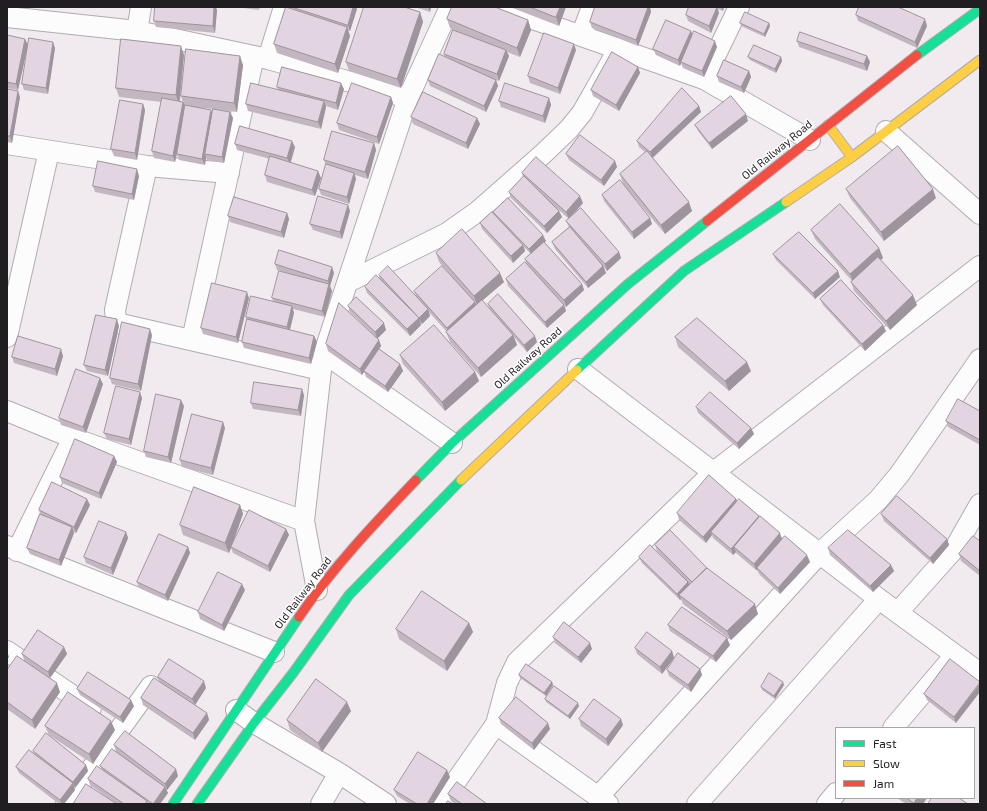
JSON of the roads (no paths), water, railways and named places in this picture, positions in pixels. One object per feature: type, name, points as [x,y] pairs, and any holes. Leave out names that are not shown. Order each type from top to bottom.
[{"type":"main road","name":"Old Railway Road","points":[[173,804],[317,590],[374,524],[452,443],[628,284],[933,42],[980,9]]},
{"type":"main road","points":[[197,804],[254,723],[293,673],[349,595],[476,465],[684,271],[852,157],[980,60]]},
{"type":"main road","points":[[828,125],[852,157]]},
{"type":"street","points":[[138,31],[141,7]]},
{"type":"street","points":[[192,340],[229,173],[261,58],[284,7]]},
{"type":"street","points":[[317,590],[304,521],[322,362],[408,98],[450,7]]},
{"type":"street","points":[[499,7],[704,79],[810,140]]},
{"type":"street","points":[[581,36],[592,7]]},
{"type":"street","points":[[704,79],[739,7]]},
{"type":"street","points":[[7,17],[138,31],[261,58],[408,98]]},
{"type":"street","points":[[348,282],[447,233],[487,203],[569,129],[582,113],[619,48]]},
{"type":"street","points":[[886,131],[980,214]]},
{"type":"street","points":[[7,144],[147,166],[229,173]]},
{"type":"street","points":[[7,337],[49,151]]},
{"type":"street","points":[[147,166],[114,314],[116,320],[121,324],[192,340],[322,362],[452,443]]},
{"type":"street","points":[[440,804],[496,724],[507,683],[517,662],[714,472],[980,266]]},
{"type":"street","points":[[496,724],[603,801],[820,553],[878,500],[899,475],[980,360]]},
{"type":"street","points":[[578,369],[879,599],[980,673]]},
{"type":"street","points":[[7,411],[73,438],[304,521]]},
{"type":"street","points":[[73,438],[12,549],[274,652]]},
{"type":"street","points":[[898,612],[955,548],[980,504]]},
{"type":"street","points":[[697,804],[879,599]]},
{"type":"street","points":[[7,651],[120,728]]},
{"type":"street","points":[[894,727],[955,656]]},
{"type":"street","points":[[66,804],[151,686]]},
{"type":"street","points":[[236,710],[254,723],[340,773],[386,804]]},
{"type":"street","points":[[321,804],[340,773]]},
{"type":"street","points":[[827,804],[835,794]]}]
